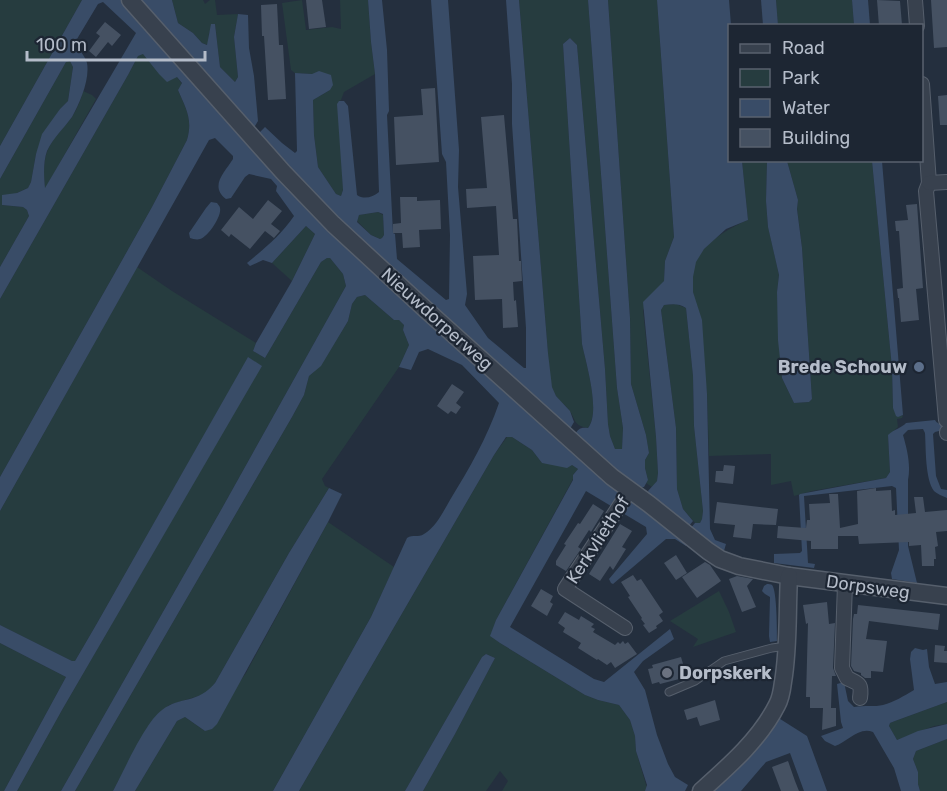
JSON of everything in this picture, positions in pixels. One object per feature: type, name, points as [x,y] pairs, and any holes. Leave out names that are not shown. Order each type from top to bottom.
[{"type":"street","name":"Nieuwdorperweg","points":[[130,0],[333,224],[612,477],[720,559],[739,566],[789,576]]},
{"type":"street","points":[[915,0],[917,24]]},
{"type":"street","points":[[923,109],[929,183],[926,191],[947,428]]},
{"type":"street","points":[[929,183],[947,182]]},
{"type":"street","name":"Kerkvliethof","points":[[565,590],[630,490]]},
{"type":"street","points":[[701,791],[746,748],[777,705],[786,667],[789,576]]},
{"type":"street","name":"Dorpsweg","points":[[789,576],[947,596]]},
{"type":"street","name":"Kerkvliethof","points":[[552,582],[625,628]]},
{"type":"street","points":[[845,584],[842,668],[847,678],[861,687],[860,698]]},
{"type":"lane","points":[[669,692],[695,681],[724,661],[787,646]]},
{"type":"green space","points":[[0,0],[82,0],[0,146]]},
{"type":"green space","points":[[172,0],[203,0],[205,4],[210,0],[215,0],[217,15],[238,14],[234,37],[238,77],[235,82],[220,67],[215,24],[209,33],[208,45],[202,43],[193,33],[178,23]]},
{"type":"green space","points":[[302,0],[306,30],[332,27],[341,29],[340,0],[368,0],[375,74],[344,92],[339,101],[343,190],[341,196],[336,194],[318,167],[314,135],[313,100],[330,90],[312,74],[295,73],[291,70],[282,3]]},
{"type":"green space","points":[[519,0],[588,0],[617,388],[623,428],[622,449],[615,449],[608,424],[577,45],[570,38],[563,44],[582,344],[593,399],[592,420],[588,428],[576,422],[556,396],[550,381]]},
{"type":"green space","points":[[608,0],[657,0],[674,237],[665,261],[664,281],[643,310],[658,473],[657,481],[652,487],[646,483],[648,480],[645,460],[649,453],[631,384],[630,318]]},
{"type":"green space","points":[[776,0],[852,0],[854,24],[778,24]]},
{"type":"green space","points":[[143,53],[177,77],[182,84],[178,90],[189,120],[187,140],[152,207],[0,477],[0,299],[138,56]]},
{"type":"green space","points":[[70,61],[73,67],[68,101],[60,109],[36,154],[31,182],[28,188],[17,193],[2,205],[23,207],[29,216],[0,267],[0,179],[66,62]]},
{"type":"green space","points":[[83,91],[96,99],[45,189],[44,165],[47,152],[74,114]]},
{"type":"green space","points":[[742,162],[767,162],[768,226],[779,275],[777,292],[782,378],[794,403],[809,402],[812,399],[798,200],[787,162],[872,162],[892,368],[893,408],[901,416],[903,415],[902,418],[897,419],[898,427],[888,436],[890,472],[886,478],[794,496],[791,481],[771,485],[771,454],[709,456],[707,394],[693,292],[693,270],[699,255],[711,242],[748,220]]},
{"type":"green space","points":[[378,212],[383,215],[384,235],[380,239],[371,235],[357,221],[359,215]]},
{"type":"green space","points":[[306,226],[315,234],[292,281],[272,263]]},
{"type":"green space","points":[[330,258],[343,274],[346,286],[61,791],[17,791],[261,366],[248,358],[75,661],[0,625],[0,511],[137,267],[256,343],[253,351],[265,358],[321,262]]},
{"type":"green space","points":[[365,295],[394,320],[399,320],[404,325],[403,330],[409,345],[399,367],[322,479],[325,486],[329,488],[215,683],[209,691],[202,695],[169,705],[147,728],[113,791],[75,791],[292,417],[304,395],[309,376],[321,365],[348,321],[352,304],[357,297]]},
{"type":"green space","points":[[676,304],[686,308],[693,376],[694,426],[703,511],[700,523],[695,523],[683,509],[677,489],[676,428],[661,310],[664,305]]},
{"type":"green space","points":[[507,437],[512,437],[532,450],[542,463],[572,465],[578,469],[496,620],[491,636],[585,695],[619,705],[630,720],[647,788],[645,791],[502,791],[508,781],[500,771],[486,791],[423,791],[495,658],[486,654],[482,657],[405,791],[299,791],[494,455]]},
{"type":"green space","points":[[328,522],[394,567],[371,617],[273,791],[135,791],[177,721],[185,717],[205,731],[246,673]]},
{"type":"green space","points":[[719,591],[736,632],[693,647],[698,639],[670,621]]},
{"type":"green space","points":[[0,643],[66,677],[4,791],[0,791]]},
{"type":"green space","points":[[947,702],[947,724],[934,726],[897,740],[889,726],[890,723]]},
{"type":"green space","points":[[947,739],[947,791],[920,791],[918,772],[913,759],[916,751]]},
{"type":"water","points":[[82,0],[124,0],[385,280],[448,342],[450,341],[634,501],[689,543],[686,546],[675,539],[666,539],[613,584],[611,583],[609,579],[647,534],[646,527],[586,491],[510,627],[594,679],[604,682],[670,629],[674,639],[643,661],[634,672],[645,690],[657,735],[668,764],[675,777],[688,785],[685,791],[645,791],[647,785],[636,751],[635,736],[630,720],[619,705],[585,695],[490,636],[496,620],[578,469],[572,465],[567,468],[542,463],[532,450],[512,437],[506,437],[299,791],[273,791],[371,617],[407,538],[424,534],[439,519],[477,453],[499,403],[462,365],[428,349],[419,352],[411,370],[399,367],[409,345],[403,330],[404,325],[399,320],[394,320],[365,295],[357,297],[352,304],[348,321],[321,366],[309,376],[304,395],[292,417],[75,791],[61,791],[346,286],[343,274],[330,258],[321,262],[265,358],[253,351],[315,234],[306,226],[272,263],[263,260],[250,266],[247,263],[278,235],[294,216],[276,191],[277,186],[271,179],[249,174],[231,198],[226,199],[221,194],[219,184],[233,156],[215,138],[209,140],[0,511],[0,477],[152,207],[187,140],[189,120],[178,90],[182,83],[177,77],[167,82],[143,54],[138,56],[0,299],[0,267],[29,216],[23,207],[2,205],[2,195],[17,193],[28,188],[42,134],[68,101],[73,67],[70,61],[66,62],[0,179],[0,146]],"holes":[[[103,2],[136,33],[45,188],[44,165],[47,151],[55,137],[72,117],[86,83],[87,63],[74,44],[98,4]]]},
{"type":"water","points":[[137,0],[172,0],[178,23],[207,45],[211,24],[215,24],[220,67],[235,82],[238,77],[234,37],[238,14],[248,15],[249,48],[258,121],[255,126],[252,126],[219,91],[220,88]]},
{"type":"water","points":[[368,0],[382,0],[387,50],[389,111],[387,115],[393,233],[395,234],[397,259],[446,300],[449,299],[450,235],[446,162],[442,154],[431,0],[448,0],[459,150],[458,187],[467,294],[465,305],[488,338],[526,368],[526,328],[506,0],[519,0],[552,387],[556,396],[570,411],[574,422],[570,429],[461,329],[431,307],[334,216],[259,136],[265,127],[295,153],[297,151],[295,73],[312,74],[319,71],[331,75],[333,85],[330,90],[313,100],[318,167],[336,194],[341,196],[343,190],[337,104],[339,101],[344,101],[348,106],[357,195],[368,197],[379,192],[375,74]],"holes":[[[378,212],[383,214],[384,235],[380,239],[371,235],[357,222],[359,215]]]},
{"type":"water","points":[[588,0],[608,0],[630,318],[631,384],[649,453],[645,460],[648,480],[644,487],[639,488],[574,436],[580,429],[588,428],[592,421],[593,399],[582,344],[563,44],[570,38],[577,45],[608,424],[615,449],[622,449],[623,428],[617,388]]},
{"type":"water","points":[[657,0],[729,0],[731,24],[728,24],[728,162],[742,162],[748,220],[726,229],[704,249],[696,262],[693,277],[693,292],[702,320],[707,394],[710,529],[715,540],[726,544],[724,551],[690,529],[695,523],[700,523],[703,511],[694,426],[693,376],[686,308],[673,304],[664,305],[661,310],[676,428],[677,489],[683,509],[693,521],[688,527],[649,495],[648,491],[657,481],[658,473],[643,302],[664,281],[665,261],[674,237]]},
{"type":"water","points":[[761,0],[776,0],[778,24],[763,24]]},
{"type":"water","points":[[852,0],[868,0],[870,24],[854,24]]},
{"type":"water","points":[[767,162],[787,162],[798,200],[812,399],[809,402],[794,403],[782,378],[778,340],[779,275],[768,227]]},
{"type":"water","points":[[872,162],[882,162],[903,415],[898,417],[893,408],[892,368]]},
{"type":"water","points":[[211,202],[217,203],[220,207],[217,221],[203,237],[190,238],[189,233]]},
{"type":"water","points":[[248,357],[262,366],[17,791],[4,791],[66,677],[0,643],[0,625],[75,661]]},
{"type":"water","points":[[935,420],[947,424],[943,430],[933,434],[936,476],[941,489],[947,490],[947,498],[935,492],[931,486],[927,471],[923,429],[908,430],[903,435],[909,463],[908,546],[917,583],[892,579],[891,573],[899,550],[896,488],[892,486],[804,496],[808,563],[815,564],[814,568],[774,563],[774,554],[802,551],[800,494],[886,478],[890,472],[888,435],[906,423]]},
{"type":"water","points":[[329,488],[342,494],[217,724],[205,731],[185,717],[177,721],[135,791],[113,791],[155,716],[175,703],[202,694],[215,683]]},
{"type":"water","points":[[767,584],[774,588],[776,612],[777,641],[770,642],[770,597],[762,591]]},
{"type":"water","points":[[915,648],[927,649],[929,667],[935,684],[947,682],[947,702],[890,723],[889,726],[897,740],[918,731],[947,724],[947,739],[916,751],[913,759],[918,772],[920,791],[901,791],[894,768],[873,732],[863,731],[835,746],[821,736],[843,728],[837,684],[844,682],[848,701],[854,707],[883,705],[914,690],[910,659],[911,652]]},
{"type":"water","points":[[486,654],[495,658],[423,791],[405,791],[482,657]]},
{"type":"water","points":[[777,717],[807,736],[827,791],[804,791],[790,753],[766,762],[741,791],[711,791]]},
{"type":"building","points":[[306,0],[322,0],[326,27],[309,29]]},
{"type":"building","points":[[877,0],[900,1],[902,24],[879,24]]},
{"type":"building","points":[[931,0],[947,0],[947,47],[934,48]]},
{"type":"building","points":[[277,4],[279,45],[283,45],[286,99],[268,100],[261,5]]},
{"type":"building","points":[[105,22],[121,35],[112,46],[108,42],[96,57],[89,51],[100,36],[96,33]]},
{"type":"building","points":[[435,88],[439,162],[396,165],[394,117],[423,115],[421,89]]},
{"type":"building","points":[[947,95],[947,125],[940,125],[938,96]]},
{"type":"building","points":[[504,115],[513,219],[517,219],[522,281],[513,282],[518,327],[503,328],[502,299],[475,300],[473,256],[499,255],[496,206],[467,208],[466,189],[487,188],[481,117]]},
{"type":"building","points":[[400,197],[417,197],[417,201],[440,200],[441,229],[419,230],[420,247],[403,248],[402,233],[393,233],[393,224],[401,223]]},
{"type":"building","points":[[268,200],[282,211],[271,224],[280,231],[274,238],[265,231],[250,249],[231,234],[229,237],[221,230],[239,207],[253,219]]},
{"type":"building","points":[[917,204],[923,288],[916,289],[919,320],[901,322],[897,289],[903,288],[899,231],[896,231],[895,221],[908,220],[906,205]]},
{"type":"building","points":[[452,384],[464,392],[456,403],[461,407],[456,414],[451,411],[448,414],[437,406]]},
{"type":"building","points":[[724,465],[735,466],[733,484],[715,482],[716,471],[723,471]]},
{"type":"building","points":[[876,488],[876,491],[891,490],[892,511],[895,510],[895,515],[916,513],[914,497],[923,497],[925,512],[947,510],[947,531],[936,532],[938,546],[935,547],[934,566],[922,566],[921,545],[909,546],[909,542],[859,544],[858,536],[838,536],[838,549],[811,549],[811,541],[777,538],[778,526],[806,528],[807,520],[810,520],[809,504],[830,503],[829,494],[838,494],[840,528],[858,524],[857,491]]},
{"type":"building","points":[[717,502],[778,509],[776,525],[753,524],[751,539],[733,537],[735,525],[714,523]]},
{"type":"building","points":[[593,504],[604,511],[578,547],[581,549],[566,571],[556,565],[556,561],[566,545],[564,544]]},
{"type":"building","points":[[620,524],[632,531],[622,547],[626,549],[613,570],[610,566],[600,581],[589,574]]},
{"type":"building","points":[[676,555],[687,573],[676,580],[664,563]]},
{"type":"building","points":[[705,562],[710,565],[721,581],[697,598],[682,577]]},
{"type":"building","points":[[633,575],[637,581],[641,579],[663,612],[659,615],[663,621],[649,633],[621,582]]},
{"type":"building","points":[[737,576],[753,579],[747,586],[756,607],[742,612],[729,579]]},
{"type":"building","points":[[541,589],[553,596],[550,602],[553,604],[547,616],[531,606]]},
{"type":"building","points":[[827,602],[829,624],[835,623],[833,668],[836,676],[832,676],[831,708],[836,708],[836,726],[822,730],[823,708],[810,708],[810,697],[806,697],[808,623],[806,624],[803,605]]},
{"type":"building","points":[[858,605],[940,614],[938,630],[869,621],[866,639],[887,641],[883,672],[871,671],[871,678],[865,678],[861,673],[854,671],[851,666],[853,619],[854,614],[857,614]]},
{"type":"building","points":[[565,612],[579,620],[581,616],[594,624],[591,627],[595,629],[593,632],[615,645],[618,642],[620,644],[623,641],[625,644],[628,642],[637,654],[615,668],[611,662],[607,665],[597,660],[578,648],[581,643],[563,632],[565,628],[558,623]]},
{"type":"building","points":[[935,645],[945,646],[947,663],[934,662]]},
{"type":"building","name":"Dorpskerk","points":[[681,657],[687,677],[652,684],[648,669],[653,668],[652,665]]},
{"type":"building","points":[[715,700],[720,720],[700,726],[697,717],[687,720],[684,710]]},
{"type":"building","points":[[788,761],[799,791],[781,791],[772,767]]},
{"type":"place","name":"Brede Schouw","points":[[919,367]]},
{"type":"place","name":"Dorpskerk","points":[[667,673]]}]
